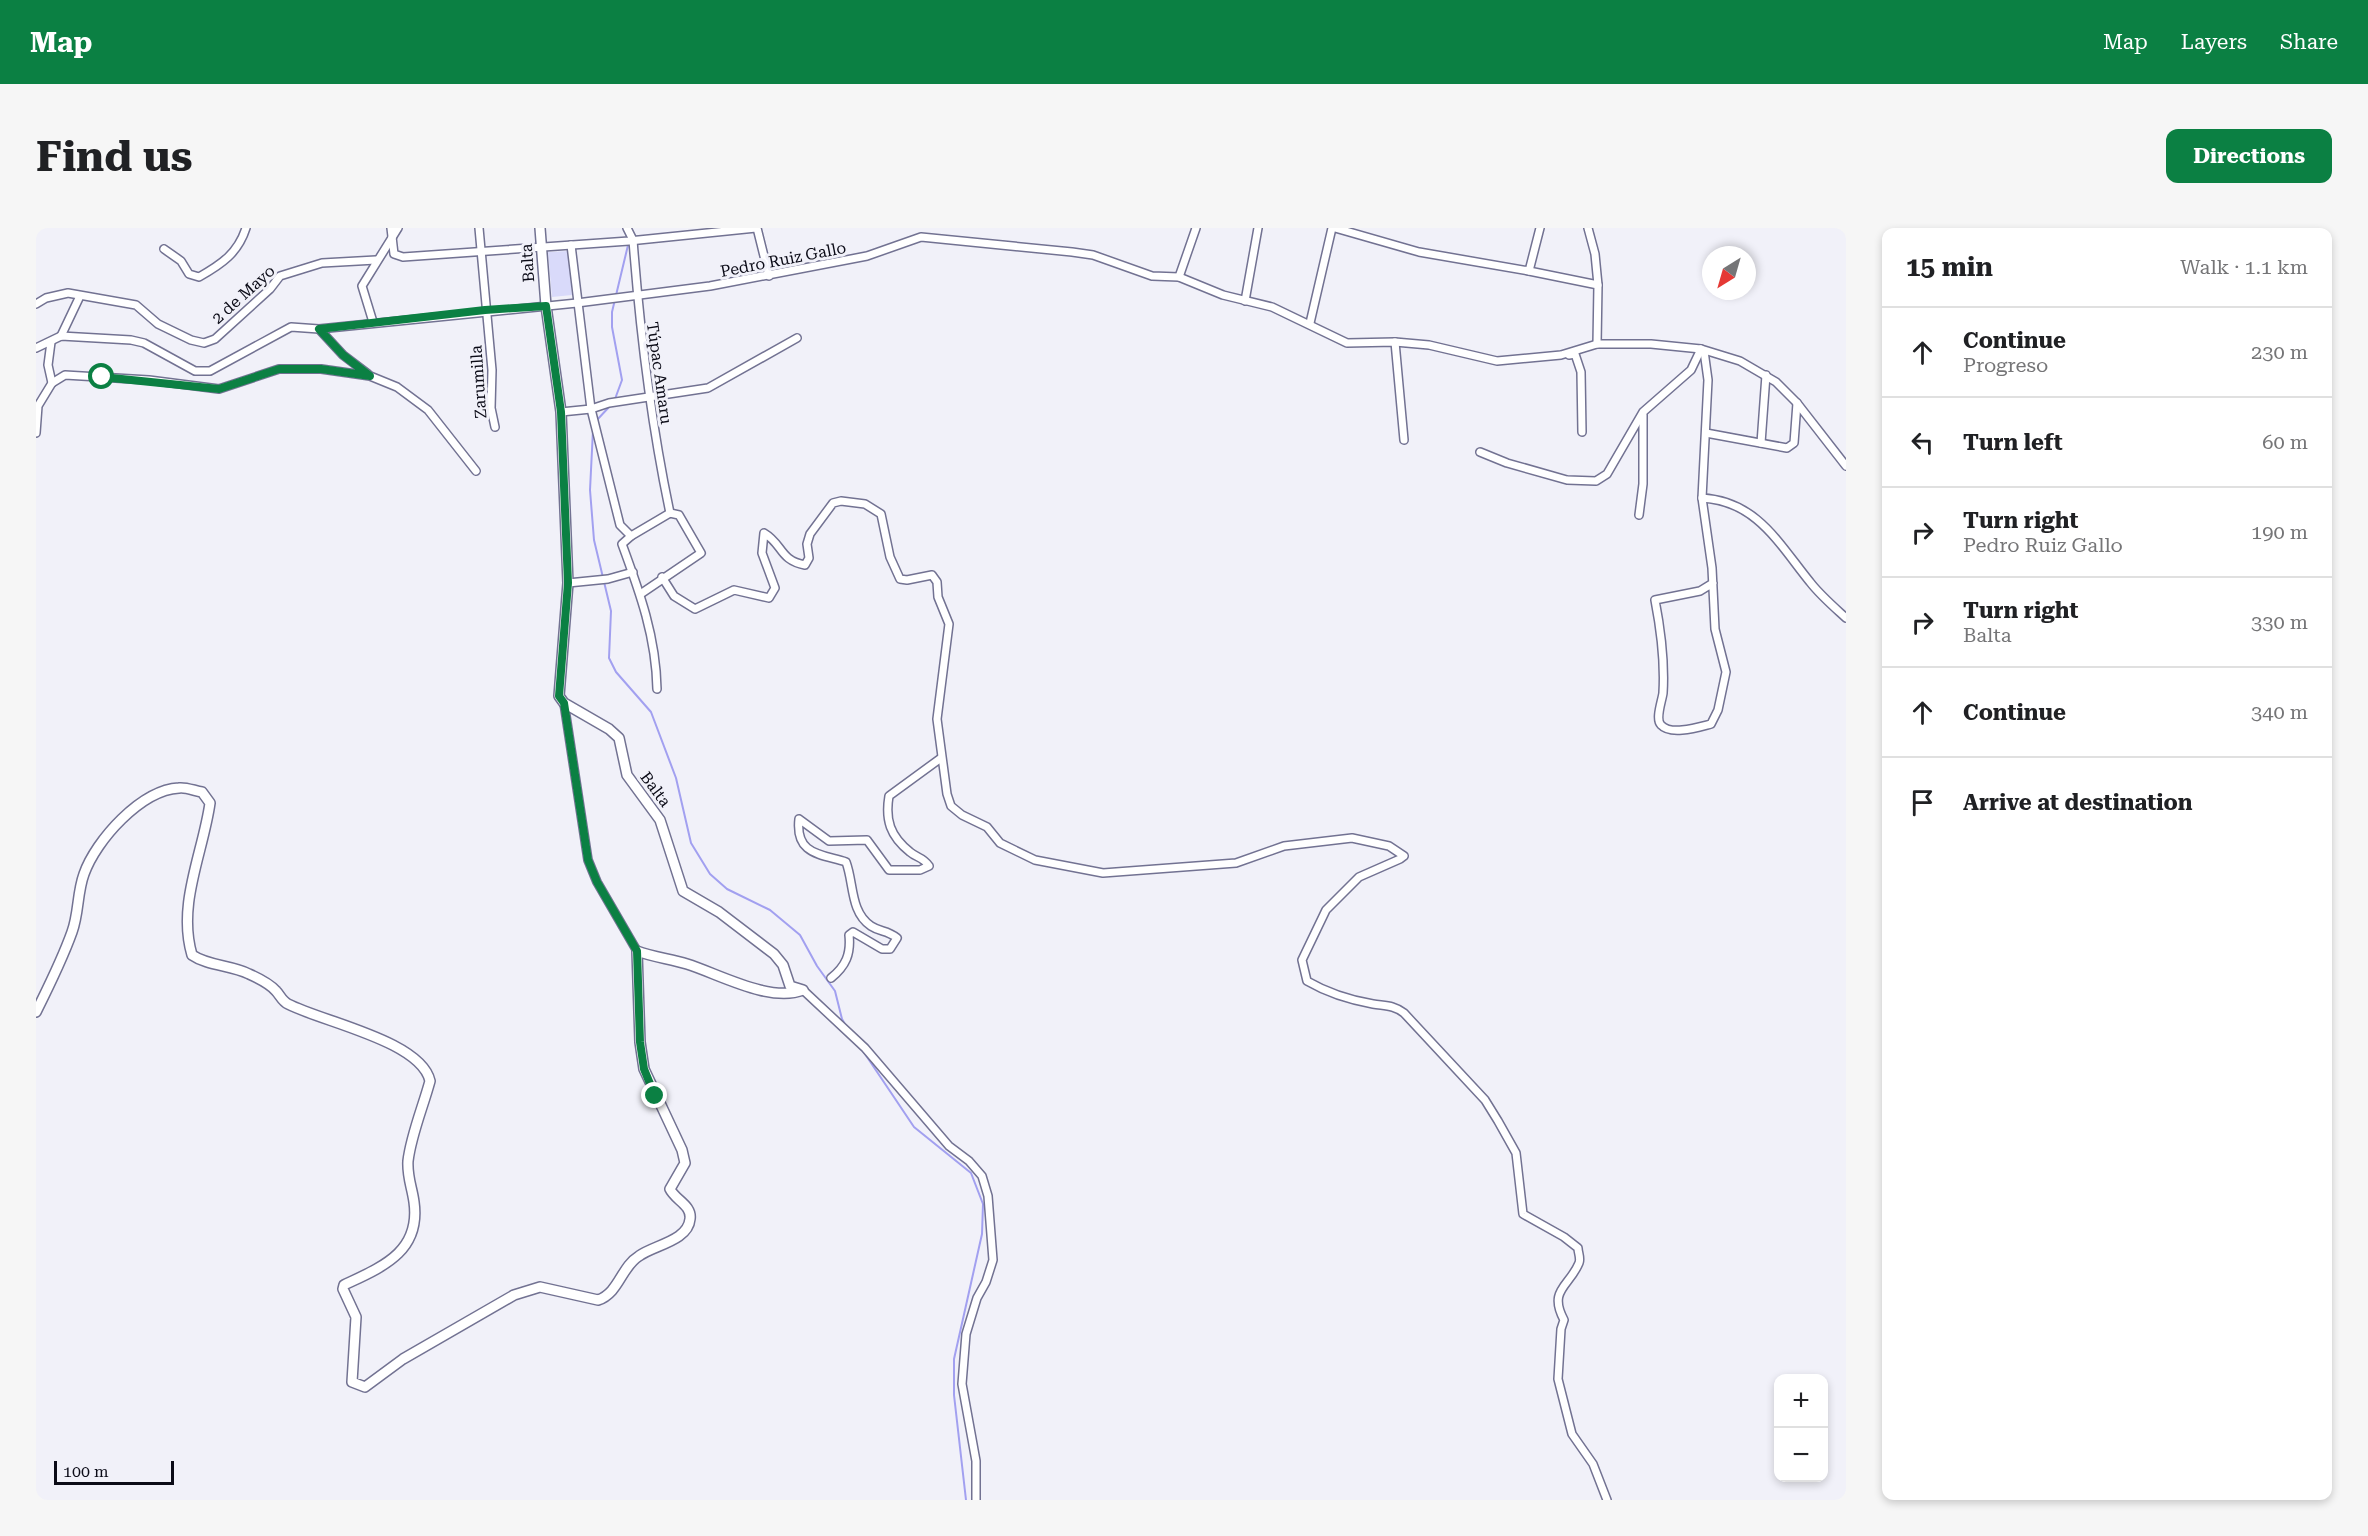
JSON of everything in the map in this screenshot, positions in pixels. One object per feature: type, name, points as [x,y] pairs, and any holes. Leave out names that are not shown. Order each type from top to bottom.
[{"type":"street","points":[[164,249],[181,261],[189,274],[199,277],[230,257],[241,242],[246,228]]},
{"type":"street","points":[[373,322],[362,286],[392,231],[398,228]]},
{"type":"street","name":"Zarumilla","points":[[479,228],[492,370],[491,408],[495,427]]},
{"type":"street","name":"Balta","points":[[540,228],[546,306],[561,412],[568,583],[559,696],[564,703],[600,723],[619,738],[627,776],[660,820],[683,891],[719,912],[774,954],[783,966],[790,986],[803,990]]},
{"type":"street","name":"Túpac Amaru","points":[[627,228],[632,239],[649,399],[670,513]]},
{"type":"street","points":[[392,231],[394,254],[403,257],[480,250],[542,248],[757,228],[769,276]]},
{"type":"street","points":[[1179,277],[1196,228]]},
{"type":"street","points":[[1245,301],[1258,228]]},
{"type":"street","points":[[1310,323],[1334,228],[1419,252],[1598,285]]},
{"type":"street","points":[[1529,272],[1540,228]]},
{"type":"street","points":[[1588,228],[1595,254],[1598,285],[1597,344]]},
{"type":"street","name":"Pedro Ruiz Gallo","points":[[61,336],[131,340],[144,343],[195,371],[210,371],[291,327],[319,329],[485,310],[577,303],[769,276],[867,256],[921,237],[938,237],[1072,252],[1104,259],[1152,276],[1179,277],[1245,301],[1272,308],[1310,323],[1347,343],[1395,342],[1429,345],[1497,361],[1561,355],[1597,344],[1651,344],[1703,350],[1740,362],[1766,375],[1797,403],[1846,466]]},
{"type":"street","points":[[571,245],[591,409],[620,525],[631,536]]},
{"type":"street","name":"2 de Mayo","points":[[36,304],[46,298],[69,293],[136,306],[158,324],[191,340],[204,343],[215,339],[270,289],[280,276],[322,263],[376,260]]},
{"type":"street","points":[[36,348],[61,336],[80,296]]},
{"type":"street","points":[[319,329],[343,355],[370,376]]},
{"type":"street","points":[[561,412],[591,409],[609,403],[649,399],[708,388],[797,338]]},
{"type":"street","points":[[51,342],[48,365],[52,383]]},
{"type":"street","points":[[1395,342],[1404,440]]},
{"type":"street","points":[[1480,452],[1507,463],[1567,480],[1596,481],[1606,474],[1643,412],[1690,370],[1703,350]]},
{"type":"street","points":[[1703,350],[1708,380],[1702,498],[1713,583],[1715,629],[1726,672],[1718,710],[1709,725],[1684,730],[1668,729],[1662,727],[1658,720],[1663,695],[1664,644],[1655,600],[1700,591],[1713,583]]},
{"type":"street","points":[[1561,355],[1575,354],[1581,372],[1582,432]]},
{"type":"street","points":[[37,432],[38,406],[52,383],[65,375],[148,380],[219,389],[279,369],[321,369],[370,376],[397,387],[428,410],[476,471]]},
{"type":"street","points":[[1761,443],[1766,375]]},
{"type":"street","points":[[1706,433],[1791,447],[1797,403]]},
{"type":"street","points":[[1639,515],[1643,484],[1643,412]]},
{"type":"street","points":[[1702,498],[1722,499],[1752,515],[1771,533],[1812,584],[1846,618]]},
{"type":"street","points":[[662,577],[674,596],[695,609],[734,590],[769,598],[775,588],[762,553],[764,534],[773,538],[787,558],[805,565],[809,558],[807,544],[810,534],[833,503],[842,501],[857,503],[877,509],[882,518],[890,557],[900,579],[907,580],[928,575],[935,577],[938,597],[947,614],[949,624],[937,719],[941,758],[951,806],[962,815],[987,826],[1000,843],[1035,860],[1061,867],[1103,873],[1236,863],[1284,846],[1352,838],[1377,843],[1402,852],[1404,855],[1401,859],[1359,877],[1326,910],[1302,960],[1307,981],[1322,990],[1372,1004],[1389,1005],[1404,1012],[1485,1100],[1498,1120],[1516,1153],[1523,1214],[1568,1239],[1578,1248],[1580,1262],[1558,1297],[1558,1309],[1564,1320],[1561,1329],[1558,1379],[1572,1434],[1593,1464],[1607,1500]]},
{"type":"street","points":[[642,594],[662,577],[701,553],[679,515],[670,513],[631,536],[622,544],[642,594],[656,658],[657,689]]},
{"type":"street","points":[[568,583],[608,579],[633,572]]},
{"type":"street","points":[[36,1012],[56,974],[73,929],[78,891],[85,870],[116,823],[138,804],[161,792],[180,788],[202,792],[210,803],[190,888],[188,915],[192,955],[201,961],[228,966],[248,974],[270,985],[288,1004],[412,1055],[428,1072],[430,1081],[408,1159],[407,1179],[414,1199],[416,1221],[408,1243],[380,1270],[344,1285],[343,1288],[356,1317],[352,1382],[365,1387],[403,1359],[514,1295],[540,1287],[598,1300],[604,1298],[611,1293],[632,1261],[673,1240],[689,1224],[691,1215],[687,1207],[670,1189],[685,1163],[682,1150],[644,1069],[640,1042],[637,951],[597,882],[588,860],[564,703]]},
{"type":"street","points":[[831,978],[841,970],[849,956],[849,934],[853,932],[882,949],[890,949],[897,938],[888,930],[872,927],[861,914],[852,898],[852,876],[846,862],[818,856],[805,847],[798,829],[799,819],[829,841],[867,840],[889,870],[920,870],[929,866],[923,858],[912,854],[895,838],[886,815],[890,796],[941,758]]},
{"type":"street","points":[[637,951],[689,964],[747,987],[785,993],[803,990],[837,1020],[949,1146],[969,1161],[982,1176],[988,1196],[993,1260],[986,1282],[977,1298],[966,1335],[962,1384],[976,1461],[976,1500]]},
{"type":"shaded area","points":[[568,251],[572,295],[552,297],[548,252]]},
{"type":"waterway","points":[[615,399],[622,380],[612,327],[612,312],[629,241]]},
{"type":"waterway","points":[[596,421],[610,406]]},
{"type":"waterway","points":[[593,430],[590,490],[594,540],[611,611],[609,658],[616,672],[651,712],[676,778],[691,843],[710,874],[727,889],[770,910],[800,935],[817,966],[835,991],[846,1026]]},
{"type":"waterway","points":[[861,1048],[914,1127],[971,1173],[983,1204],[982,1234],[954,1359],[954,1395],[966,1500]]},
{"type":"route","points":[[102,377],[219,389],[279,369],[321,369],[370,376],[343,355],[319,329],[485,310],[546,306],[561,412],[563,505],[568,583],[559,696],[564,703],[588,860],[597,882],[637,951],[640,1042],[644,1069],[655,1096]]}]
